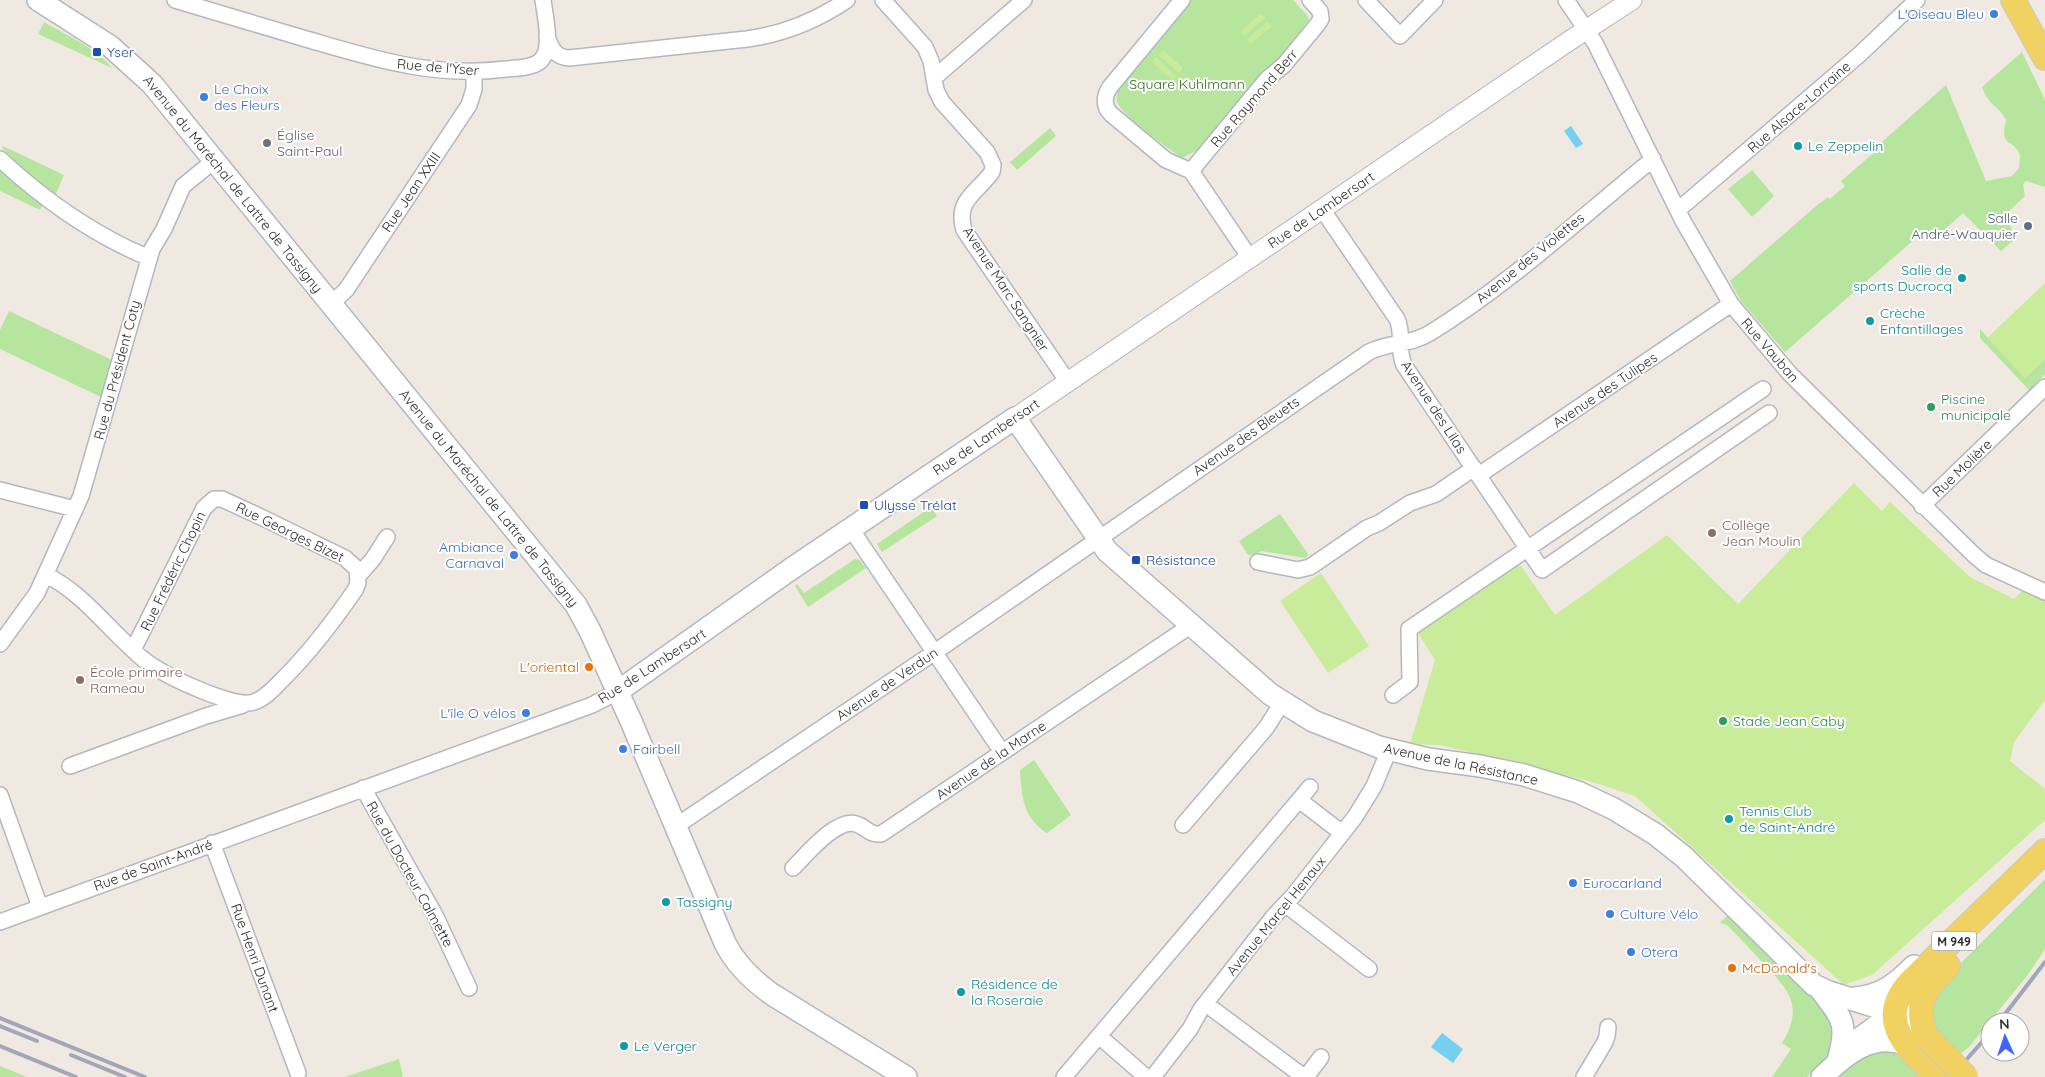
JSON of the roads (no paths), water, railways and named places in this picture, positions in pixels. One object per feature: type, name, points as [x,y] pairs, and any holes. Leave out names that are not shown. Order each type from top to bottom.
[{"type":"main road","points":[[2013,0],[2045,58]]},
{"type":"main road","name":"Avenue du Maréchal de Lattre de Tassigny","points":[[48,2],[104,41],[132,64],[163,96],[576,605],[617,692],[725,943],[740,966],[758,985],[773,996],[906,1077]]},
{"type":"main road","name":"Rue de Lambersart","points":[[617,692],[851,529],[1015,418]]},
{"type":"main road","name":"Avenue de la Résistance","points":[[1015,418],[1097,539],[1116,561],[1257,684],[1282,703],[1321,725],[1389,750],[1428,759],[1487,767],[1524,775],[1578,792],[1614,809],[1654,834],[1684,857],[1799,970],[1820,988],[1839,1015],[1843,1024],[1843,1040],[1830,1070]]},
{"type":"main road","name":"M 949","points":[[1895,1013],[1931,982],[2035,869],[2045,851]]},
{"type":"main road","name":"M 949","points":[[1852,998],[1879,993],[1897,983],[1957,924],[2035,869]]},
{"type":"main road","name":"M 949","points":[[1895,1013],[1900,995],[1910,982],[2035,869]]},
{"type":"main road","name":"M 949","points":[[1915,1040],[1921,1020],[1923,996],[1931,982]]},
{"type":"main road","name":"Avenue de la Résistance","points":[[1820,988],[1895,1013]]},
{"type":"main road","points":[[1895,1013],[1896,1026],[1966,1077]]},
{"type":"main road","points":[[1830,1070],[1852,1044],[1895,1013]]},
{"type":"main road","points":[[1830,1070],[1859,1047],[1871,1042],[1915,1040]]},
{"type":"main road","points":[[1915,1040],[1937,1077]]},
{"type":"street","name":"Rue de l'Yser","points":[[175,0],[378,60],[433,70],[474,73],[526,67],[539,62],[546,50],[547,37]]},
{"type":"street","points":[[543,0],[547,37],[554,52],[562,58],[747,39],[775,34],[798,27],[824,15],[847,0]]},
{"type":"street","name":"Avenue Marc Sangnier","points":[[883,0],[925,47],[932,61],[938,97],[988,152],[993,165],[992,172],[972,194],[962,209],[960,216],[964,230],[1068,382]]},
{"type":"street","points":[[934,78],[1024,0]]},
{"type":"street","points":[[1182,0],[1110,87],[1107,91],[1105,102],[1111,114],[1158,154],[1191,171],[1250,258]]},
{"type":"street","name":"Rue Raymond Berr","points":[[1191,171],[1267,79],[1284,66],[1318,25],[1321,19],[1320,11],[1310,0]]},
{"type":"street","points":[[1366,0],[1400,36],[1435,0]]},
{"type":"street","name":"Rue Vauban","points":[[1566,0],[1596,43],[1678,210],[1731,304],[1780,363],[1922,506],[1980,560],[2045,592]]},
{"type":"street","name":"Rue de Lambersart","points":[[1015,418],[1632,0]]},
{"type":"street","name":"Rue Alsace-Lorraine","points":[[1678,210],[1860,54],[1917,0]]},
{"type":"street","name":"Rue Jean XXIII","points":[[332,303],[346,290],[469,105],[474,89],[474,73]]},
{"type":"street","points":[[0,159],[26,184],[63,212],[98,234],[149,258]]},
{"type":"street","name":"Avenue des Violettes","points":[[1400,344],[1430,334],[1494,290],[1653,159]]},
{"type":"street","name":"Rue du Président Coty","points":[[0,644],[37,593],[75,509],[95,451],[149,258],[183,186],[215,160]]},
{"type":"street","name":"Avenue des Lilas","points":[[1322,209],[1393,312],[1400,326],[1400,352],[1404,365],[1542,570],[1769,414]]},
{"type":"street","name":"Avenue des Tulipes","points":[[1258,562],[1298,570],[1310,568],[1367,528],[1379,523],[1410,503],[1436,494],[1477,472],[1731,304]]},
{"type":"street","name":"Avenue des Bleuets","points":[[1097,539],[1369,352],[1383,346],[1400,344]]},
{"type":"street","name":"Rue Molière","points":[[1922,506],[2045,387]]},
{"type":"street","points":[[1392,694],[1410,682],[1409,630],[1763,389]]},
{"type":"street","points":[[0,490],[75,509]]},
{"type":"street","name":"Rue Georges Bizet","points":[[218,498],[345,558],[354,566],[359,575]]},
{"type":"street","name":"Rue Frédéric Chopin","points":[[133,650],[204,508],[210,500],[218,498]]},
{"type":"street","points":[[851,529],[1002,752]]},
{"type":"street","points":[[70,766],[186,723],[254,703],[270,692],[316,645],[355,590],[359,575],[373,559],[387,537]]},
{"type":"street","name":"Avenue de Verdun","points":[[676,826],[935,652],[1097,539]]},
{"type":"street","points":[[46,576],[72,590],[133,650],[156,668],[175,679],[236,703],[246,704]]},
{"type":"street","name":"Avenue de la Marne","points":[[793,868],[832,830],[845,824],[856,824],[872,834],[881,834],[1190,626]]},
{"type":"street","name":"Rue de Lambersart","points":[[307,808],[592,705],[617,692]]},
{"type":"street","points":[[1183,825],[1266,728],[1282,703]]},
{"type":"street","name":"Avenue Marcel Henaux","points":[[1153,1077],[1273,917],[1342,833],[1370,794],[1389,750]]},
{"type":"street","points":[[1064,1077],[1310,787]]},
{"type":"street","name":"Rue du Docteur Calmette","points":[[363,788],[435,915],[469,988]]},
{"type":"street","points":[[0,795],[40,907]]},
{"type":"street","points":[[1299,800],[1342,833]]},
{"type":"street","name":"Rue de Saint-André","points":[[0,922],[307,808]]},
{"type":"street","name":"Rue Henri Dunant","points":[[212,843],[298,1074]]},
{"type":"street","points":[[1285,904],[1369,969]]},
{"type":"street","points":[[1206,1004],[1305,1077],[1321,1056]]},
{"type":"street","points":[[1584,1077],[1608,1036],[1608,1027]]},
{"type":"street","points":[[1099,1036],[1146,1077]]},
{"type":"water","points":[[1571,126],[1583,144],[1576,148],[1564,131]]},
{"type":"water","points":[[1442,1033],[1463,1049],[1453,1063],[1431,1047]]},
{"type":"railway","points":[[2007,1012],[2045,962]]},
{"type":"railway","points":[[0,1018],[145,1077]]},
{"type":"railway","points":[[0,1026],[37,1041]]},
{"type":"railway","points":[[1951,1077],[1980,1044]]},
{"type":"railway","points":[[0,1046],[76,1077]]},
{"type":"railway","points":[[71,1055],[125,1077]]},
{"type":"place","name":"L'Oiseau Bleu","points":[[1994,14]]},
{"type":"place","name":"Yser","points":[[97,52]]},
{"type":"place","name":"Le Choix des Fleurs","points":[[204,97]]},
{"type":"place","name":"Église Saint-Paul","points":[[267,143]]},
{"type":"place","name":"Le Zeppelin","points":[[1798,146]]},
{"type":"place","name":"Salle André-Wauquier","points":[[2028,226]]},
{"type":"place","name":"Salle de sports Ducrocq","points":[[1962,278]]},
{"type":"place","name":"Crèche Enfantillages","points":[[1870,321]]},
{"type":"place","name":"Piscine municipale","points":[[1931,407]]},
{"type":"place","name":"Ulysse Trélat","points":[[864,505]]},
{"type":"place","name":"Collège Jean Moulin","points":[[1712,533]]},
{"type":"place","name":"Ambiance Carnaval","points":[[514,555]]},
{"type":"place","name":"Résistance","points":[[1136,560]]},
{"type":"place","name":"L'oriental","points":[[589,667]]},
{"type":"place","name":"École primaire Rameau","points":[[80,680]]},
{"type":"place","name":"L'île O vélos","points":[[526,713]]},
{"type":"place","name":"Stade Jean Caby","points":[[1723,721]]},
{"type":"place","name":"Fairbell","points":[[623,749]]},
{"type":"place","name":"Tennis Club de Saint-André","points":[[1729,819]]},
{"type":"place","name":"Eurocarland","points":[[1573,883]]},
{"type":"place","name":"Tassigny","points":[[666,902]]},
{"type":"place","name":"Culture Vélo","points":[[1610,914]]},
{"type":"place","name":"Otera","points":[[1631,952]]},
{"type":"place","name":"McDonald's","points":[[1732,968]]},
{"type":"place","name":"Résidence de la Roseraie","points":[[961,992]]},
{"type":"place","name":"Le Verger","points":[[624,1046]]},
{"type":"park label","name":"Square Kuhlmann","points":[[1187,84]]}]
